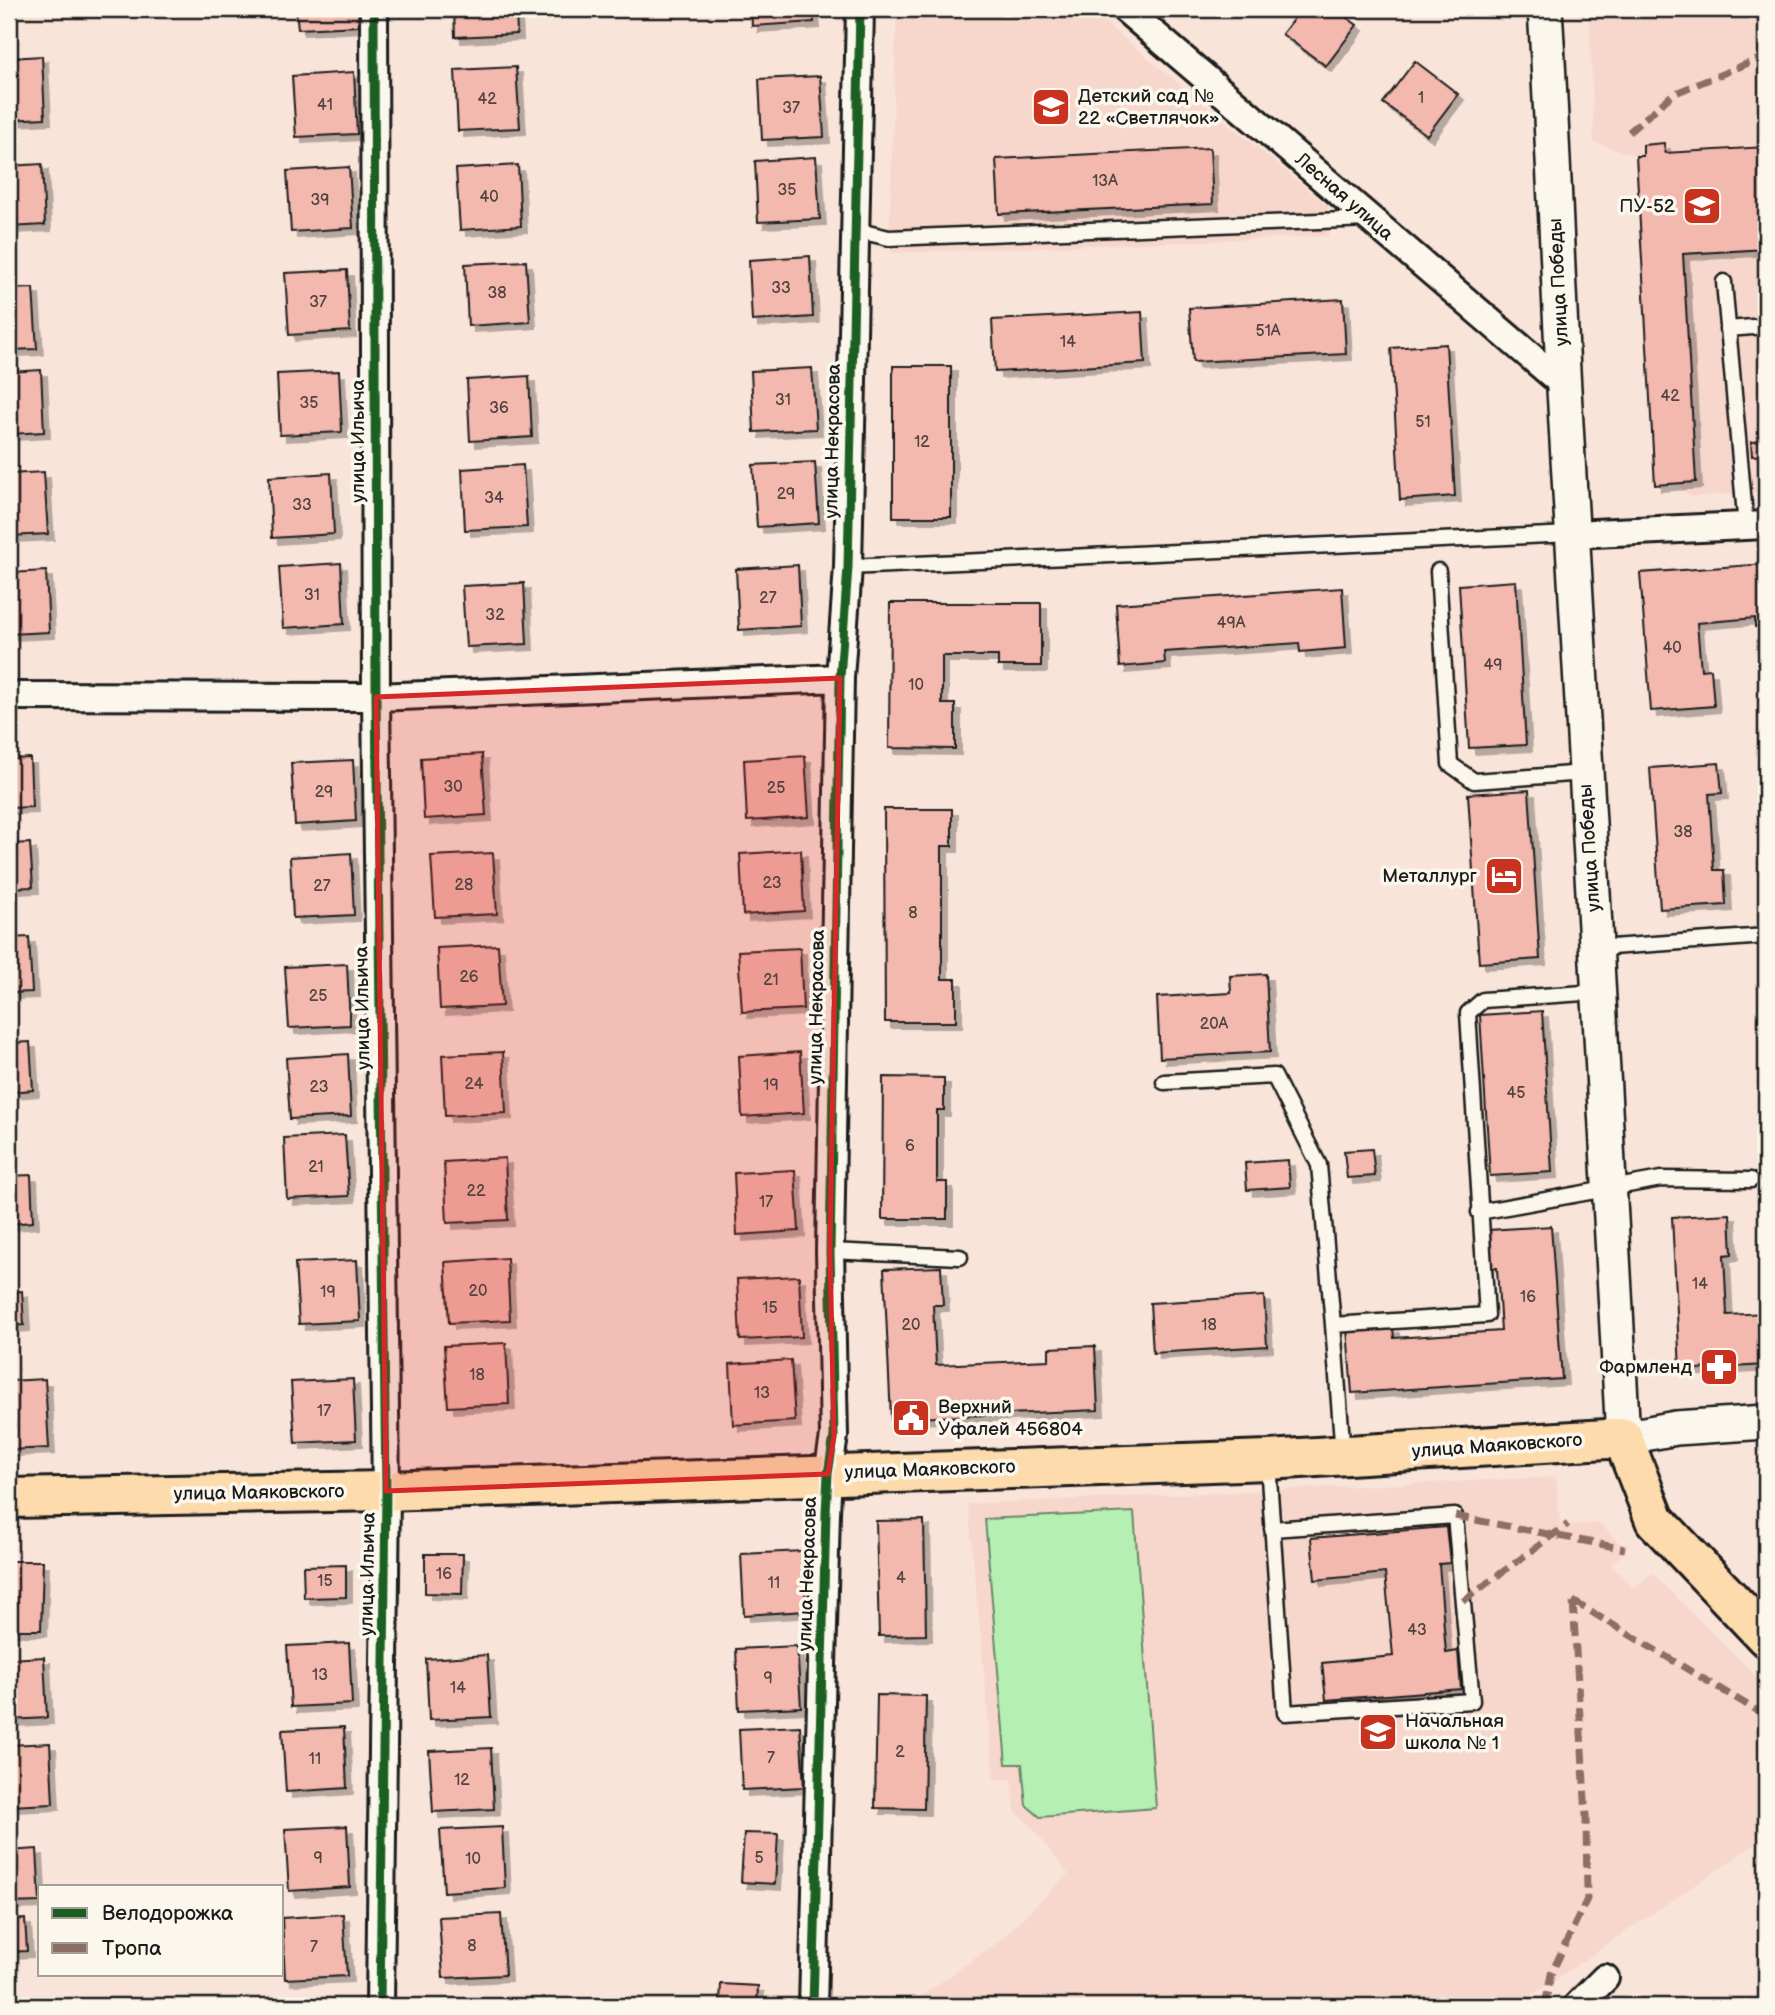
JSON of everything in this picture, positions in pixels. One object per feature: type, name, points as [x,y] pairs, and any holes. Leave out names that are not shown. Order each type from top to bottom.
[{"type":"main road","name":"улица Маяковского","points":[[9,1498],[386,1491],[1268,1460],[1623,1438]]},
{"type":"main road","name":"улица Победы","points":[[1623,1438],[1655,1520],[1766,1637]]},
{"type":"street","name":"улица Ильича","points":[[373,9],[376,696],[386,1491],[380,2006]]},
{"type":"street","name":"улица Некрасова","points":[[813,2006],[828,1474],[834,1436],[830,1251],[840,678],[848,567],[860,9]]},
{"type":"street","name":"Лесная улица","points":[[1125,9],[1564,385]]},
{"type":"street","name":"улица Победы","points":[[1545,9],[1623,1438]]},
{"type":"street","points":[[1572,534],[1756,526]]},
{"type":"street","points":[[9,696],[376,696],[840,678]]},
{"type":"street","name":"улица Маяковского","points":[[1623,1438],[1676,1428],[1766,1422]]},
{"type":"street","points":[[1577,2006],[1605,1978]]},
{"type":"lane","points":[[855,230],[889,238],[1369,219]]},
{"type":"lane","points":[[1724,282],[1727,329],[1756,526]]},
{"type":"lane","points":[[1727,329],[1766,326]]},
{"type":"lane","points":[[848,567],[1572,534]]},
{"type":"lane","points":[[1438,571],[1450,764],[1474,781],[1585,773]]},
{"type":"lane","points":[[1597,948],[1766,936]]},
{"type":"lane","points":[[1333,1325],[1487,1314],[1468,1013],[1483,1000],[1600,991]]},
{"type":"lane","points":[[1164,1082],[1273,1076],[1319,1165],[1343,1456]]},
{"type":"lane","points":[[1479,1212],[1661,1179],[1751,1180]]},
{"type":"lane","points":[[830,1251],[960,1256]]},
{"type":"lane","points":[[1268,1460],[1272,1529],[1284,1713],[1472,1701],[1455,1516],[1272,1529]]},
{"type":"highlighted area","points":[[840,678],[830,1251],[834,1436],[828,1474],[386,1491],[376,697]]},
{"type":"shaded area","name":"Детский сад № 22 «Светлячок»","points":[[897,9],[1088,9],[1328,206],[1329,236],[892,253],[889,238]]},
{"type":"shaded area","name":"ПУ-52","points":[[1589,9],[1766,9],[1766,491],[1691,497],[1676,484],[1655,485],[1636,156],[1594,142]]},
{"type":"shaded area","name":"Начальная школа № 1","points":[[1556,1477],[1560,1525],[1600,1523],[1625,1549],[1611,1566],[1634,1588],[1652,1573],[1766,1686],[1766,1837],[1528,1998],[1488,2006],[907,2006],[998,1942],[1068,1874],[1032,1827],[1015,1811],[1012,1779],[994,1779],[968,1504]]},
{"type":"green space","points":[[1134,1512],[1156,1808],[1040,1817],[1026,1805],[1022,1764],[1006,1764],[985,1519]]},
{"type":"building","points":[[296,9],[358,9],[359,26],[298,29]]},
{"type":"building","points":[[454,9],[516,9],[517,34],[455,37]]},
{"type":"building","points":[[751,9],[813,9],[814,22],[752,26]]},
{"type":"building","points":[[1301,9],[1335,9],[1357,25],[1326,66],[1282,34]]},
{"type":"building","points":[[42,56],[45,118],[9,120],[9,58]]},
{"type":"building","points":[[1415,61],[1458,94],[1427,135],[1383,103]]},
{"type":"building","points":[[516,67],[520,128],[458,131],[455,70]]},
{"type":"building","points":[[354,72],[357,134],[296,137],[292,76]]},
{"type":"building","points":[[820,76],[824,137],[762,140],[759,79]]},
{"type":"building","points":[[1664,143],[1665,153],[1766,147],[1766,249],[1683,254],[1696,482],[1655,485],[1636,156],[1643,156],[1643,145]]},
{"type":"building","points":[[1210,148],[1213,204],[999,214],[996,159]]},
{"type":"building","points":[[816,157],[820,219],[758,222],[755,161]]},
{"type":"building","points":[[42,164],[45,225],[9,227],[9,166]]},
{"type":"building","points":[[518,165],[521,226],[460,230],[456,169]]},
{"type":"building","points":[[349,167],[353,228],[291,232],[287,171]]},
{"type":"building","points":[[810,256],[813,317],[752,321],[749,260]]},
{"type":"building","points":[[526,261],[530,322],[468,326],[465,264]]},
{"type":"building","points":[[347,270],[350,331],[289,335],[285,273]]},
{"type":"building","points":[[33,288],[37,349],[9,350],[9,289]]},
{"type":"building","points":[[1343,299],[1346,354],[1193,362],[1189,308]]},
{"type":"building","points":[[1142,312],[1145,363],[995,372],[992,320]]},
{"type":"building","points":[[1446,344],[1455,496],[1400,500],[1391,348]]},
{"type":"building","points":[[893,366],[951,366],[951,517],[893,517]]},
{"type":"building","points":[[812,368],[816,429],[754,432],[751,371]]},
{"type":"building","points":[[41,370],[44,432],[9,434],[9,372]]},
{"type":"building","points":[[339,371],[342,432],[280,435],[277,374]]},
{"type":"building","points":[[529,376],[532,437],[470,441],[467,380]]},
{"type":"building","points":[[1766,441],[1766,455],[1752,456],[1751,442]]},
{"type":"building","points":[[815,462],[819,523],[757,527],[753,465]]},
{"type":"building","points":[[523,465],[527,527],[465,530],[462,469]]},
{"type":"building","points":[[44,472],[48,534],[9,536],[9,474]]},
{"type":"building","points":[[331,473],[334,534],[272,538],[269,477]]},
{"type":"building","points":[[341,563],[344,624],[283,628],[279,567]]},
{"type":"building","points":[[1766,564],[1766,626],[1755,627],[1755,618],[1697,623],[1701,670],[1711,669],[1714,706],[1651,711],[1640,573]]},
{"type":"building","points":[[798,565],[801,626],[739,630],[736,569]]},
{"type":"building","points":[[46,571],[49,632],[9,634],[9,573]]},
{"type":"building","points":[[1516,581],[1526,745],[1469,748],[1459,585]]},
{"type":"building","points":[[524,583],[527,644],[466,647],[462,586]]},
{"type":"building","points":[[1342,588],[1346,648],[1300,652],[1299,643],[1164,652],[1165,663],[1120,667],[1116,604]]},
{"type":"building","points":[[890,603],[1041,603],[1041,666],[998,666],[998,656],[942,656],[942,704],[955,704],[955,749],[889,748]]},
{"type":"building","points":[[482,754],[486,815],[424,819],[421,758]]},
{"type":"building","points":[[805,756],[809,817],[747,821],[744,760]]},
{"type":"building","points":[[30,758],[32,807],[9,808],[9,759]]},
{"type":"building","points":[[353,760],[356,821],[295,825],[291,763]]},
{"type":"building","points":[[1719,763],[1722,793],[1709,794],[1714,870],[1724,870],[1726,905],[1660,909],[1650,768]]},
{"type":"building","name":"Металлург","points":[[1529,790],[1540,959],[1479,963],[1468,794]]},
{"type":"building","points":[[884,809],[952,809],[952,846],[942,846],[942,979],[956,979],[956,1022],[885,1022]]},
{"type":"building","points":[[30,843],[33,887],[9,888],[9,844]]},
{"type":"building","points":[[801,850],[804,911],[743,915],[740,854]]},
{"type":"building","points":[[351,853],[354,915],[293,918],[290,857]]},
{"type":"building","points":[[493,853],[497,914],[435,917],[431,856]]},
{"type":"building","points":[[29,937],[32,992],[9,993],[9,938]]},
{"type":"building","points":[[498,945],[502,1006],[440,1009],[437,948]]},
{"type":"building","points":[[800,948],[803,1009],[742,1012],[738,951]]},
{"type":"building","points":[[347,964],[350,1025],[289,1028],[285,967]]},
{"type":"building","points":[[1266,974],[1270,1052],[1160,1058],[1157,997],[1231,993],[1230,976]]},
{"type":"building","points":[[1542,1011],[1552,1172],[1490,1176],[1480,1015]]},
{"type":"building","points":[[30,1042],[33,1090],[9,1092],[9,1043]]},
{"type":"building","points":[[503,1052],[506,1113],[445,1116],[442,1055]]},
{"type":"building","points":[[800,1052],[804,1113],[742,1117],[739,1056]]},
{"type":"building","points":[[348,1054],[351,1116],[290,1119],[286,1058]]},
{"type":"building","points":[[883,1077],[944,1078],[944,1110],[937,1110],[937,1182],[947,1182],[947,1219],[882,1219]]},
{"type":"building","points":[[345,1135],[349,1196],[287,1199],[284,1138]]},
{"type":"building","points":[[1372,1149],[1375,1176],[1347,1178],[1344,1151]]},
{"type":"building","points":[[505,1158],[508,1220],[447,1223],[444,1162]]},
{"type":"building","points":[[1288,1160],[1290,1187],[1247,1190],[1245,1163]]},
{"type":"building","points":[[795,1170],[799,1231],[737,1235],[734,1173]]},
{"type":"building","points":[[31,1175],[33,1222],[9,1224],[9,1176]]},
{"type":"building","points":[[1730,1214],[1732,1254],[1724,1255],[1727,1315],[1766,1313],[1766,1365],[1680,1370],[1672,1217]]},
{"type":"building","points":[[1551,1226],[1562,1379],[1352,1393],[1347,1330],[1393,1327],[1394,1338],[1501,1331],[1497,1268],[1491,1268],[1489,1230]]},
{"type":"building","points":[[507,1258],[510,1320],[449,1323],[445,1262]]},
{"type":"building","points":[[357,1260],[360,1321],[299,1324],[295,1263]]},
{"type":"building","points":[[941,1267],[943,1305],[933,1305],[936,1365],[1049,1360],[1049,1348],[1095,1346],[1098,1410],[891,1419],[884,1269]]},
{"type":"building","points":[[799,1276],[802,1337],[740,1340],[737,1279]]},
{"type":"building","points":[[22,1291],[24,1325],[9,1326],[9,1292]]},
{"type":"building","points":[[1264,1296],[1267,1346],[1153,1353],[1150,1303]]},
{"type":"building","points":[[506,1343],[509,1404],[448,1407],[444,1346]]},
{"type":"building","points":[[791,1360],[795,1421],[733,1425],[730,1364]]},
{"type":"building","points":[[45,1379],[49,1448],[9,1450],[9,1381]]},
{"type":"building","points":[[353,1379],[356,1440],[295,1443],[291,1382]]},
{"type":"building","points":[[924,1520],[926,1635],[879,1636],[876,1521]]},
{"type":"building","points":[[1446,1527],[1450,1563],[1439,1564],[1446,1653],[1458,1651],[1461,1689],[1326,1700],[1322,1663],[1393,1656],[1385,1573],[1315,1580],[1311,1538]]},
{"type":"building","points":[[803,1551],[806,1611],[744,1615],[741,1554]]},
{"type":"building","points":[[425,1554],[463,1554],[462,1594],[425,1593]]},
{"type":"building","points":[[9,1561],[43,1561],[41,1630],[9,1630]]},
{"type":"building","points":[[346,1565],[346,1597],[304,1598],[303,1566]]},
{"type":"building","points":[[349,1643],[352,1704],[291,1707],[287,1646]]},
{"type":"building","points":[[797,1646],[801,1707],[739,1710],[736,1649]]},
{"type":"building","points":[[487,1655],[491,1717],[429,1720],[426,1659]]},
{"type":"building","points":[[44,1657],[47,1718],[9,1720],[9,1659]]},
{"type":"building","points":[[877,1695],[926,1696],[924,1809],[875,1808]]},
{"type":"building","points":[[800,1726],[804,1787],[742,1790],[739,1729]]},
{"type":"building","points":[[344,1727],[347,1788],[286,1792],[282,1730]]},
{"type":"building","points":[[50,1743],[53,1804],[9,1806],[9,1745]]},
{"type":"building","points":[[491,1748],[494,1809],[433,1812],[429,1751]]},
{"type":"building","points":[[347,1826],[350,1887],[289,1891],[285,1829]]},
{"type":"building","points":[[502,1827],[505,1888],[444,1892],[440,1830]]},
{"type":"building","points":[[744,1833],[778,1834],[775,1884],[741,1882]]},
{"type":"building","points":[[37,1849],[38,1902],[9,1903],[9,1851]]},
{"type":"building","points":[[343,1914],[347,1976],[285,1979],[284,1918]]},
{"type":"building","points":[[501,1914],[505,1975],[443,1978],[439,1917]]},
{"type":"building","points":[[25,1919],[27,1951],[9,1952],[9,1920]]},
{"type":"building","points":[[721,1984],[758,1986],[757,2005],[720,2003]]},
{"type":"marked path","points":[[1629,132],[1673,94],[1766,56]]},
{"type":"marked path","points":[[1455,1516],[1625,1549]]},
{"type":"marked path","points":[[1463,1601],[1568,1524]]},
{"type":"marked path","points":[[1573,1601],[1766,1716]]},
{"type":"marked path","points":[[1545,2006],[1551,1974],[1587,1899],[1586,1816],[1573,1601]]},
{"type":"cycle path","points":[[374,9],[376,697],[386,1491],[380,2006]]},
{"type":"cycle path","points":[[813,2006],[826,1513],[834,1436],[830,1251],[840,678],[848,567],[860,9]]},
{"type":"place","name":"Детский сад № 22 «Светлячок»","points":[[1051,107]]},
{"type":"place","name":"ПУ-52","points":[[1702,206]]},
{"type":"place","name":"Металлург","points":[[1504,876]]},
{"type":"place","name":"Фармленд","points":[[1719,1367]]},
{"type":"place","name":"Верхний Уфалей 456804","points":[[911,1418]]},
{"type":"place","name":"Начальная школа № 1","points":[[1378,1732]]}]
